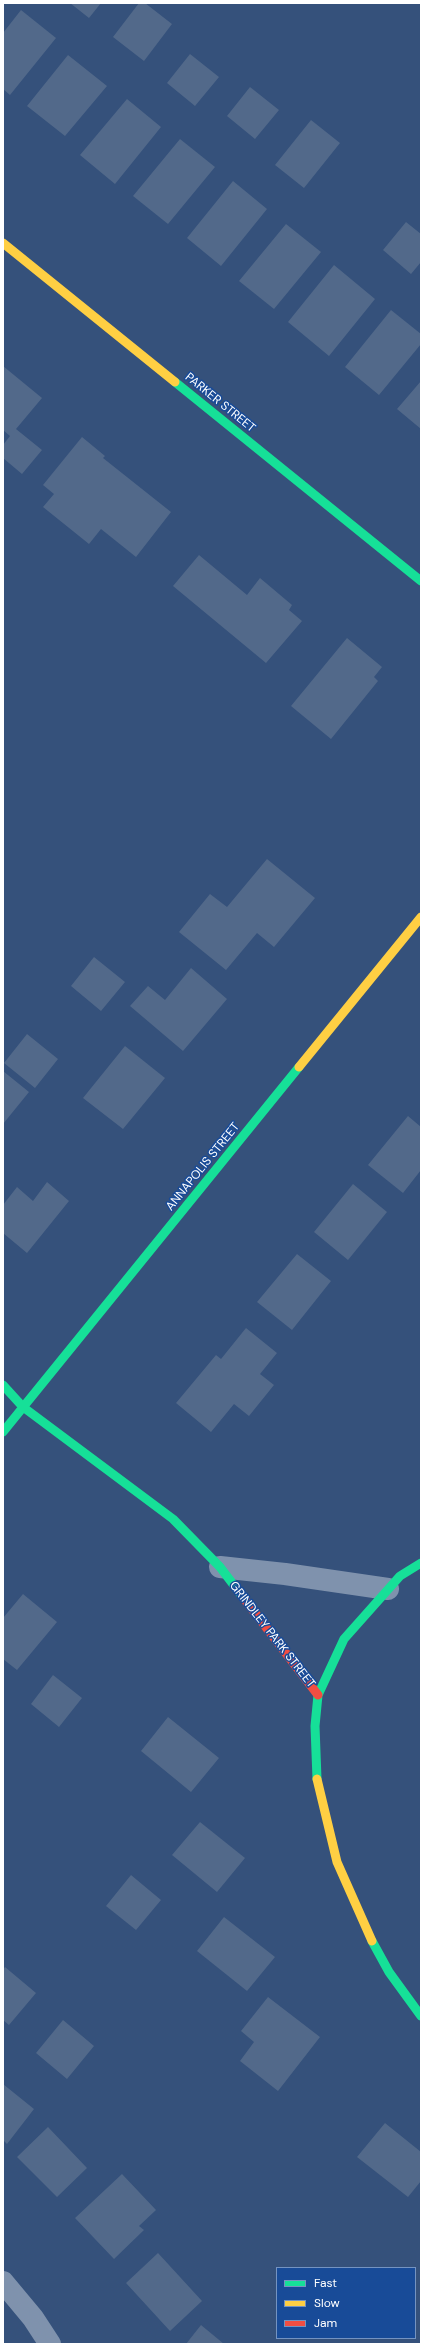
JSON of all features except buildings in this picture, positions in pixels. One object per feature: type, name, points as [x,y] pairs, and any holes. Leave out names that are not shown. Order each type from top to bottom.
[{"type":"street","name":"PARKER STREET","points":[[3,243],[421,581]]},
{"type":"street","name":"ANNAPOLIS STREET","points":[[3,1432],[421,917]]},
{"type":"street","name":"GRINDLEY PARK STREET","points":[[3,1385],[23,1407],[173,1519],[220,1567],[318,1695],[315,1726],[316,1774],[325,1819],[337,1862],[367,1932],[389,1972],[421,2016]]},
{"type":"street","points":[[318,1695],[344,1639],[400,1576],[421,1563]]},
{"type":"street","name":"GRINDLEY PARK STREET","points":[[220,1567],[285,1574],[388,1589]]},
{"type":"street","points":[[3,2282],[33,2318],[50,2344]]},
{"type":"traffic: fast","points":[[175,382],[421,581]]},
{"type":"traffic: fast","points":[[3,1432],[299,1067]]},
{"type":"traffic: fast","points":[[3,1385],[23,1407],[173,1519],[220,1567],[242,1596]]},
{"type":"traffic: fast","points":[[317,1779],[315,1726],[318,1695],[344,1639],[400,1576],[421,1563]]},
{"type":"traffic: fast","points":[[372,1941],[389,1972],[421,2016]]},
{"type":"traffic: slow","points":[[3,243],[175,382]]},
{"type":"traffic: slow","points":[[299,1067],[421,917]]},
{"type":"traffic: slow","points":[[317,1779],[337,1862],[372,1941]]},
{"type":"traffic: jam","points":[[242,1596],[318,1695]]}]
